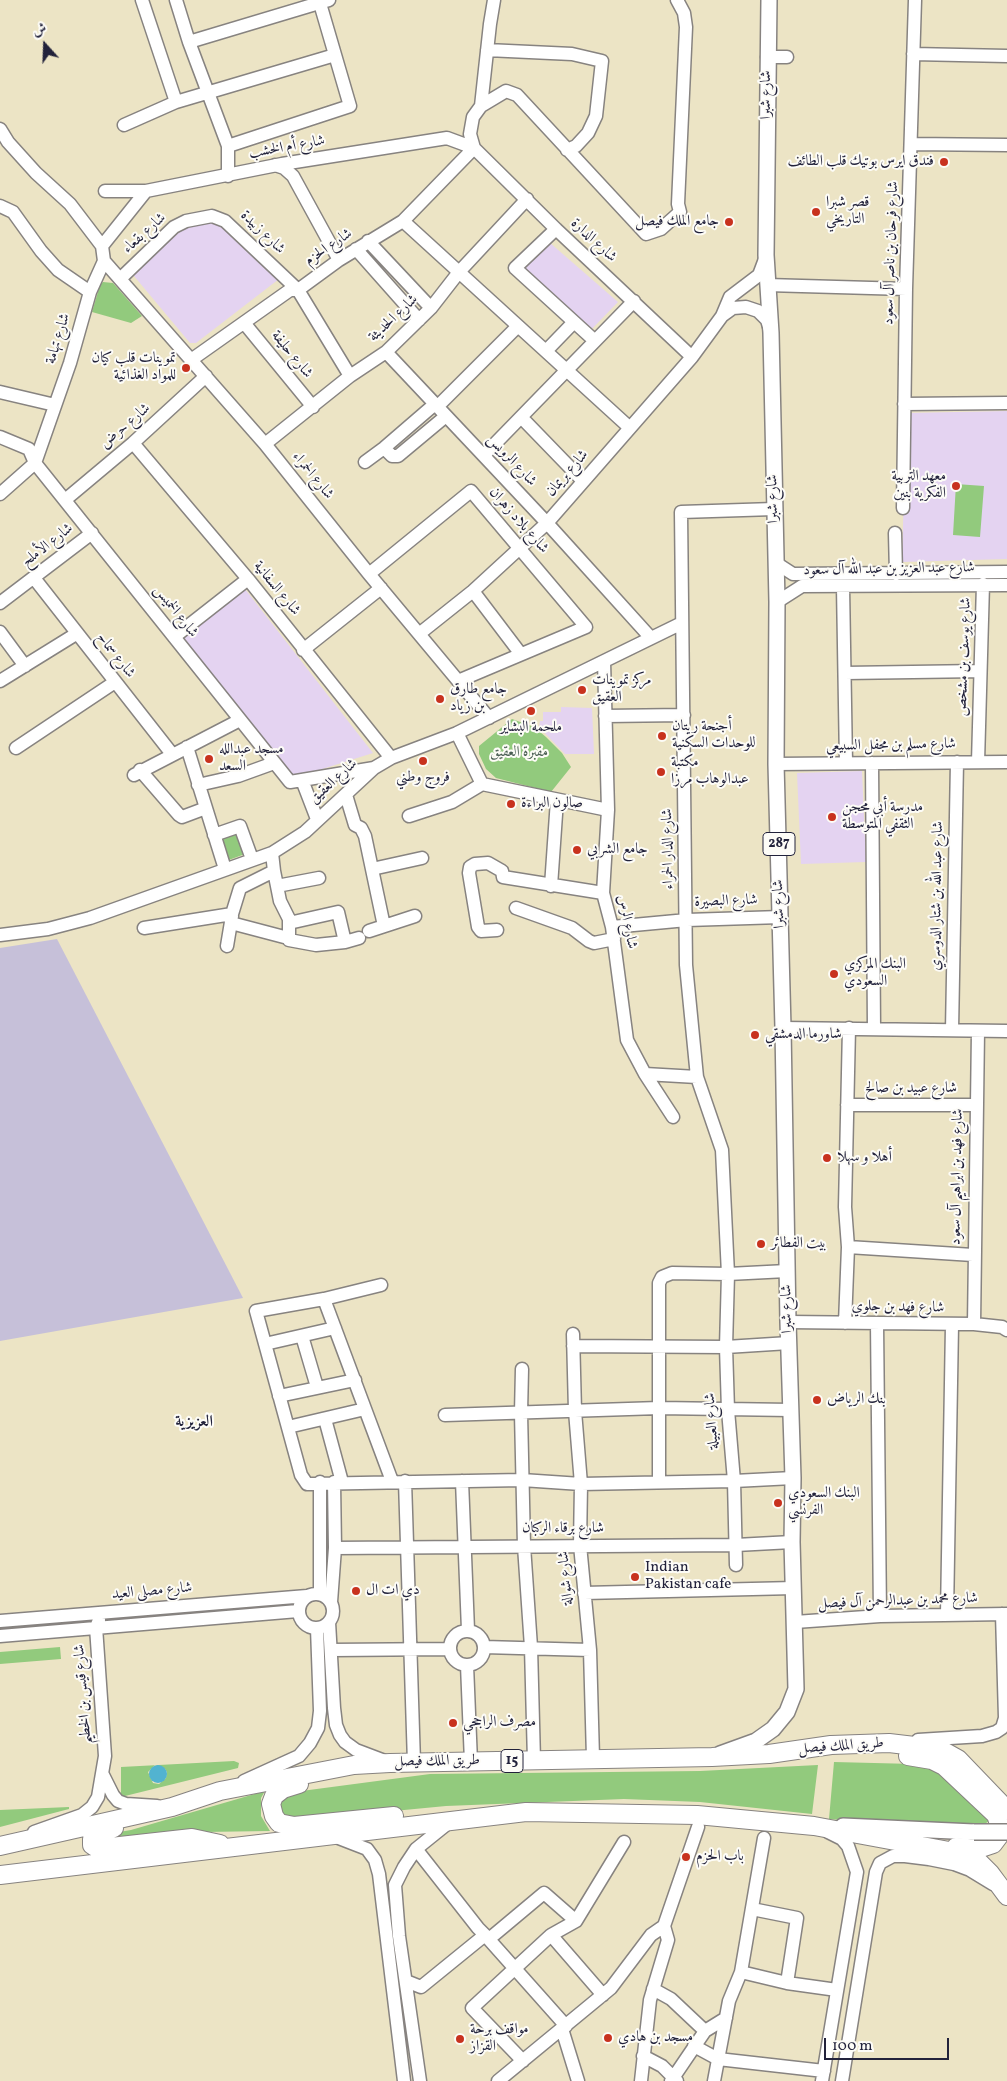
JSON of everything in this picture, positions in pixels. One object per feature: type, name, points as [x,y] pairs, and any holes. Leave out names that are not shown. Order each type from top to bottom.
[{"type":"highway","name":"طريق الملك فيصل","points":[[0,1846],[164,1809],[220,1791],[354,1765],[592,1758],[712,1757],[769,1754],[835,1745],[889,1743],[940,1749],[958,1759],[1007,1810]]},
{"type":"highway","points":[[835,1745],[845,1751],[855,1753],[914,1756],[944,1766],[996,1815],[999,1824],[997,1840],[993,1844],[978,1849],[913,1844]]},
{"type":"highway","points":[[354,1765],[283,1789],[274,1796],[271,1804],[274,1816],[279,1823],[294,1826],[426,1813],[697,1814],[814,1826],[960,1853],[978,1861],[1006,1894]]},
{"type":"highway","points":[[164,1809],[94,1836],[91,1842],[92,1845],[96,1848],[102,1848],[192,1838],[237,1847]]},
{"type":"highway","points":[[0,1875],[526,1812]]},
{"type":"main road","name":"شارع شبرا","points":[[712,1757],[756,1741],[773,1729],[787,1712],[796,1689],[781,917],[776,764],[777,602],[771,333],[766,255],[769,0]]},
{"type":"main road","points":[[814,1826],[1007,1832]]},
{"type":"street","points":[[142,0],[176,102]]},
{"type":"street","points":[[176,0],[189,42],[210,92],[228,146],[228,176]]},
{"type":"street","points":[[482,106],[494,0]]},
{"type":"street","points":[[474,148],[470,134],[473,117],[482,106],[506,91],[517,95],[646,234],[661,229],[680,212],[678,204],[686,27],[684,13],[677,0]]},
{"type":"street","name":"شارع فرحان بن ناصر آل سعود","points":[[903,508],[906,289],[915,0]]},
{"type":"street","points":[[189,42],[322,1],[350,106],[228,146]]},
{"type":"street","points":[[487,50],[572,54],[602,61],[596,116],[588,133],[576,146],[568,150]]},
{"type":"street","points":[[913,54],[1007,56]]},
{"type":"street","points":[[124,125],[176,102],[335,55]]},
{"type":"street","points":[[767,57],[787,57]]},
{"type":"street","points":[[0,129],[8,142],[36,173],[70,204],[102,246],[104,260]]},
{"type":"street","name":"شارع أم الخشب","points":[[104,191],[146,191],[275,165],[446,138],[474,148]]},
{"type":"street","points":[[911,144],[1007,145]]},
{"type":"street","name":"شارع الدارة","points":[[474,148],[556,229],[692,357]]},
{"type":"street","name":"شارع الحزم","points":[[191,360],[245,324],[290,290],[298,290],[339,260],[403,221],[474,148]]},
{"type":"street","points":[[275,165],[284,168],[292,176],[339,260]]},
{"type":"street","points":[[102,246],[146,191]]},
{"type":"street","name":"شارع الحديثة","points":[[265,444],[350,376],[386,352],[431,308],[459,272],[527,199]]},
{"type":"street","points":[[0,206],[13,212],[40,251],[58,270],[90,292]]},
{"type":"street","name":"شارع زبيدة","points":[[195,220],[212,216],[225,221],[298,290],[350,376]]},
{"type":"street","name":"شارع بقعاء","points":[[120,279],[174,227],[186,221],[195,220]]},
{"type":"street","points":[[403,221],[630,428]]},
{"type":"street","points":[[556,229],[515,268],[595,341]]},
{"type":"street","points":[[368,241],[431,308]]},
{"type":"street","points":[[356,249],[419,320]]},
{"type":"street","name":"شارع بريمان","points":[[419,634],[473,591],[547,523],[692,357],[722,316],[730,297],[759,275],[766,255]]},
{"type":"street","name":"شارع تهامة","points":[[0,494],[35,463],[70,363],[90,292],[104,260]]},
{"type":"street","name":"شارع الحمراء","points":[[104,260],[265,444],[369,574],[489,718]]},
{"type":"street","points":[[767,285],[906,289]]},
{"type":"street","points":[[484,456],[634,301]]},
{"type":"street","points":[[722,316],[733,308],[746,307],[758,311],[767,320],[771,333]]},
{"type":"street","points":[[546,351],[574,322]]},
{"type":"street","name":"شارع حليفة","points":[[245,324],[313,407]]},
{"type":"street","points":[[365,462],[436,405],[518,326]]},
{"type":"street","name":"شارع الرويس","points":[[386,352],[547,523],[651,638]]},
{"type":"street","name":"شارع حرض","points":[[65,500],[134,442],[206,376]]},
{"type":"street","points":[[0,392],[55,405]]},
{"type":"street","points":[[904,404],[1007,403]]},
{"type":"street","points":[[384,448],[392,456],[398,456],[446,416]]},
{"type":"street","points":[[521,417],[583,481]]},
{"type":"street","name":"شارع الخميس","points":[[0,437],[29,449],[35,463],[274,763],[296,781],[317,819]]},
{"type":"street","name":"شارع السفانية","points":[[134,442],[248,579],[391,758]]},
{"type":"street","name":"شارع بلاد زهران","points":[[369,574],[471,491],[586,627],[520,653]]},
{"type":"street","name":"شارع الدار الحمراء","points":[[728,1274],[722,1150],[697,1077],[686,965],[681,512],[774,509]]},
{"type":"street","points":[[895,532],[896,574]]},
{"type":"street","name":"شارع الأملح","points":[[0,604],[92,533]]},
{"type":"street","name":"شارع عبد العزيز بن عبد الله آل سعود","points":[[776,563],[793,574],[1007,572]]},
{"type":"street","name":"شارع سماح","points":[[34,578],[76,634],[172,754]]},
{"type":"street","points":[[174,637],[248,579]]},
{"type":"street","name":"شارع يوسف بن مشخص","points":[[978,762],[983,584]]},
{"type":"street","name":"شارع عبد العزيز بن عبد الله آل سعود","points":[[777,602],[802,586],[1007,585]]},
{"type":"street","points":[[842,587],[846,763]]},
{"type":"street","points":[[303,650],[381,588]]},
{"type":"street","points":[[458,681],[520,653],[473,591]]},
{"type":"street","name":"شارع العقيق","points":[[0,935],[48,929],[90,918],[272,853],[305,832],[374,768],[391,758],[457,734],[682,623]]},
{"type":"street","points":[[0,632],[24,666]]},
{"type":"street","points":[[0,681],[76,634]]},
{"type":"street","name":"شارع الرس","points":[[604,661],[608,810],[603,893],[613,933],[627,1040],[644,1074],[673,1117]]},
{"type":"street","points":[[845,673],[980,671]]},
{"type":"street","points":[[16,748],[115,682]]},
{"type":"street","points":[[605,716],[684,715]]},
{"type":"street","points":[[206,808],[182,816],[179,815],[137,772],[240,720]]},
{"type":"street","points":[[457,734],[482,784]]},
{"type":"street","points":[[187,747],[225,869]]},
{"type":"street","name":"شارع عبد الله بن شتار الدوسري","points":[[952,1030],[957,762]]},
{"type":"street","name":"شارع مسلم بن مجفل السبيعي","points":[[776,764],[1007,762]]},
{"type":"street","points":[[198,785],[238,776],[274,763]]},
{"type":"street","points":[[872,763],[874,1029]]},
{"type":"street","points":[[296,781],[374,768]]},
{"type":"street","points":[[409,816],[452,802],[482,784],[608,810]]},
{"type":"street","points":[[346,795],[355,825],[361,828],[365,836],[384,926]]},
{"type":"street","points":[[551,886],[557,800]]},
{"type":"street","points":[[214,835],[240,826],[252,859]]},
{"type":"street","points":[[272,853],[282,907],[288,915],[288,938]]},
{"type":"street","points":[[372,869],[422,858]]},
{"type":"street","points":[[497,930],[481,931],[478,926],[469,873],[470,868],[474,864],[488,864],[502,871],[503,877],[603,893]]},
{"type":"street","points":[[228,946],[232,919],[240,888],[274,871]]},
{"type":"street","points":[[277,886],[319,878]]},
{"type":"street","name":"شارع البصيرة","points":[[516,908],[572,928],[594,943],[613,933],[687,920],[781,917]]},
{"type":"street","points":[[289,923],[335,911],[339,914],[345,942]]},
{"type":"street","points":[[144,928],[232,919],[288,938],[291,942],[316,945],[345,942],[415,916]]},
{"type":"street","points":[[783,1028],[1007,1031]]},
{"type":"street","points":[[845,1323],[848,1248],[845,1207],[849,1028]]},
{"type":"street","name":"شارع فهد بن ابراهيم آل سعود","points":[[974,1324],[975,1105],[978,1031]]},
{"type":"street","points":[[644,1074],[697,1077]]},
{"type":"street","name":"شارع عبيد بن صالح","points":[[847,1105],[975,1105]]},
{"type":"street","points":[[848,1248],[973,1255]]},
{"type":"street","points":[[659,1482],[659,1283],[662,1277],[672,1273],[728,1274],[787,1271]]},
{"type":"street","name":"شارع العبيلة","points":[[728,1274],[726,1347],[728,1410],[734,1481],[736,1565]]},
{"type":"street","points":[[381,1284],[324,1299],[256,1311],[278,1396],[304,1481],[307,1484],[320,1482],[522,1480],[581,1484],[793,1478]]},
{"type":"street","points":[[324,1299],[392,1481]]},
{"type":"street","name":"شارع فهد بن جلوي","points":[[788,1322],[974,1324],[1002,1327],[1007,1330]]},
{"type":"street","points":[[878,1323],[880,1616]]},
{"type":"street","points":[[946,1614],[952,1325]]},
{"type":"street","points":[[265,1344],[335,1328]]},
{"type":"street","points":[[302,1336],[317,1387]]},
{"type":"street","name":"شارع شوالة","points":[[592,1758],[590,1650],[580,1545],[581,1484],[575,1411],[573,1340],[660,1345]]},
{"type":"street","points":[[660,1345],[726,1347],[789,1344]]},
{"type":"street","points":[[522,1369],[524,1546],[531,1647],[534,1761]]},
{"type":"street","points":[[278,1396],[355,1380]]},
{"type":"street","points":[[446,1415],[658,1408],[791,1410]]},
{"type":"street","points":[[288,1427],[365,1409]]},
{"type":"street","points":[[325,1419],[338,1482],[331,1602],[333,1612],[329,1622],[335,1716],[340,1735],[345,1742],[356,1750],[390,1763]]},
{"type":"street","points":[[405,1481],[414,1763]]},
{"type":"street","points":[[462,1481],[468,1630]]},
{"type":"street","points":[[313,1595],[320,1482]]},
{"type":"street","name":"شارع برقاء الركبان","points":[[335,1548],[736,1545],[792,1542]]},
{"type":"street","points":[[584,1593],[794,1588]]},
{"type":"street","points":[[313,1595],[331,1602]]},
{"type":"street","points":[[313,1595],[301,1603],[298,1611],[302,1622],[317,1628],[329,1622]]},
{"type":"street","name":"شارع مصلى العيد","points":[[0,1621],[313,1595]]},
{"type":"street","name":"شارع مصلى العيد","points":[[0,1636],[298,1611]]},
{"type":"street","name":"شارع قيس بن الخطيم","points":[[0,1846],[52,1824],[82,1815],[92,1807],[98,1797],[105,1756],[96,1627],[101,1613]]},
{"type":"street","points":[[889,1743],[982,1736],[1002,1728],[1005,1718],[1005,1614]]},
{"type":"street","name":"شارع محمد بن عبدالرحمن آل فيصل","points":[[795,1622],[880,1616],[1005,1614]]},
{"type":"street","points":[[220,1791],[285,1764],[299,1756],[310,1743],[318,1728],[320,1711],[317,1628]]},
{"type":"street","points":[[468,1630],[482,1638],[484,1647],[481,1659],[467,1665],[457,1662],[450,1649],[450,1643],[457,1634],[468,1630]]},
{"type":"street","points":[[484,1647],[590,1650]]},
{"type":"street","points":[[332,1650],[450,1649]]},
{"type":"street","points":[[467,1665],[471,1762]]},
{"type":"street","points":[[103,1775],[118,1801],[126,1804],[164,1809]]},
{"type":"street","points":[[420,2081],[399,1936],[395,1884],[404,1866],[416,1849],[452,1820]]},
{"type":"street","points":[[694,2046],[718,2059],[823,2076],[857,1872],[848,1846],[842,1839],[814,1826]]},
{"type":"street","points":[[640,2081],[650,2000],[668,1940],[664,1926],[698,1827]]},
{"type":"street","points":[[332,1836],[367,1848],[375,1860],[379,1874],[404,2081]]},
{"type":"street","points":[[714,2081],[729,2001],[741,1972],[764,1838]]},
{"type":"street","points":[[523,2061],[472,2008],[551,1935],[576,1921],[624,1842]]},
{"type":"street","points":[[416,1849],[478,1928],[564,2028],[578,2081]]},
{"type":"street","points":[[842,2081],[876,1872],[880,1863],[893,1856],[904,1856],[954,1864],[981,1876],[1006,1894]]},
{"type":"street","points":[[406,1981],[421,1987],[544,1893],[576,1921]]},
{"type":"street","points":[[752,1909],[797,1918],[787,1983]]},
{"type":"street","points":[[498,2081],[603,1995],[629,1967],[651,1935],[664,1926]]},
{"type":"street","points":[[551,1935],[603,1995]]},
{"type":"street","points":[[741,1972],[787,1983],[837,1990]]},
{"type":"street","points":[[653,1989],[671,1999],[705,2031]]},
{"type":"street","points":[[643,2056],[662,2066],[674,2080],[705,2031],[726,2018]]},
{"type":"shaded area","points":[[216,222],[279,279],[196,343],[190,343],[134,276],[133,270],[187,226]]},
{"type":"shaded area","points":[[549,242],[618,302],[589,332],[524,272],[524,267]]},
{"type":"shaded area","name":"معهد التربية الفكرية بنين","points":[[1007,411],[1007,559],[902,562],[906,413]]},
{"type":"shaded area","points":[[245,589],[373,753],[294,778],[182,637]]},
{"type":"shaded area","points":[[561,707],[592,708],[594,754],[565,754],[539,727],[540,721],[543,721],[543,712],[561,712]]},
{"type":"shaded area","name":"مدرسة أبي محجن الثقفي المتوسطة","points":[[862,771],[866,862],[801,864],[797,773]]},
{"type":"shaded area","points":[[57,939],[243,1298],[0,1341],[0,948]]},
{"type":"green space","points":[[103,282],[113,283],[142,316],[131,323],[92,312],[100,285]]},
{"type":"green space","points":[[956,484],[984,486],[980,537],[953,535]]},
{"type":"green space","name":"مقبرة العقيق","points":[[512,719],[534,727],[562,753],[571,767],[551,792],[496,778],[486,769],[479,754],[479,746]]},
{"type":"green space","points":[[238,831],[245,854],[226,861],[218,838]]},
{"type":"green space","points":[[60,1647],[61,1659],[0,1664],[0,1652]]},
{"type":"green space","points":[[234,1761],[239,1763],[238,1768],[121,1797],[121,1767],[155,1765]],"holes":[[[155,1765],[165,1769],[167,1772],[166,1778],[159,1784],[153,1783],[148,1772]]]},
{"type":"green space","points":[[834,1762],[914,1764],[927,1767],[939,1773],[990,1820],[981,1827],[829,1819]]},
{"type":"green space","points":[[818,1765],[812,1814],[700,1802],[624,1799],[446,1806],[289,1821],[278,1814],[277,1805],[294,1792],[430,1774],[700,1771]]},
{"type":"green space","points":[[265,1791],[261,1798],[261,1816],[270,1831],[203,1832],[108,1843],[107,1834],[131,1830]]},
{"type":"green space","points":[[69,1807],[69,1809],[0,1827],[0,1810]]},
{"type":"water","points":[[154,1765],[162,1765],[167,1770],[165,1781],[154,1783],[149,1778],[149,1770]]},
{"type":"place","name":"فندق ايرس بوتيك قلب الطائف","points":[[944,162]]},
{"type":"place","name":"قصر شبرا التاريخي","points":[[816,212]]},
{"type":"place","name":"جامع الملك فيصل","points":[[729,222]]},
{"type":"place","name":"تموينات قلب كيان للمواد الغذائية","points":[[186,368]]},
{"type":"place","name":"معهد التربية الفكرية بنين","points":[[956,486]]},
{"type":"place","name":"مركز تموينات العقيق","points":[[582,690]]},
{"type":"place","name":"جامع طارق بن زياد","points":[[440,699]]},
{"type":"place","name":"ملحمة البشاير","points":[[531,711]]},
{"type":"place","name":"أجنحة ريتان للوحدات السكنية","points":[[662,736]]},
{"type":"place","name":"مسجد عبدالله السعد","points":[[209,759]]},
{"type":"place","name":"فروج وطني","points":[[423,761]]},
{"type":"place","name":"مكتبة عبدالوهاب مرزا","points":[[661,772]]},
{"type":"place","name":"صالون البراءة","points":[[511,804]]},
{"type":"place","name":"مدرسة أبي محجن الثقفي المتوسطة","points":[[832,817]]},
{"type":"place","name":"جامع الشربي","points":[[577,850]]},
{"type":"place","name":"البنك المركزي السعودي","points":[[834,974]]},
{"type":"place","name":"شاورما الدمشقي","points":[[755,1035]]},
{"type":"place","name":"أهلا و سهلا","points":[[827,1158]]},
{"type":"place","name":"بيت الفطائر","points":[[761,1244]]},
{"type":"place","name":"بنك الرياض","points":[[817,1400]]},
{"type":"place","name":"البنك السعودي الفرنسي","points":[[778,1503]]},
{"type":"place","name":"Indian Pakistan cafe","points":[[635,1577]]},
{"type":"place","name":"دي ات ال","points":[[356,1591]]},
{"type":"place","name":"مصرف الراجحي","points":[[453,1723]]},
{"type":"place","name":"باب الحزم","points":[[686,1857]]},
{"type":"place","name":"مسجد بن هادي","points":[[608,2038]]},
{"type":"place","name":"مواقف برحة القزاز","points":[[460,2039]]},
{"type":"district","name":"العزيزية","points":[[194,1423]]}]
